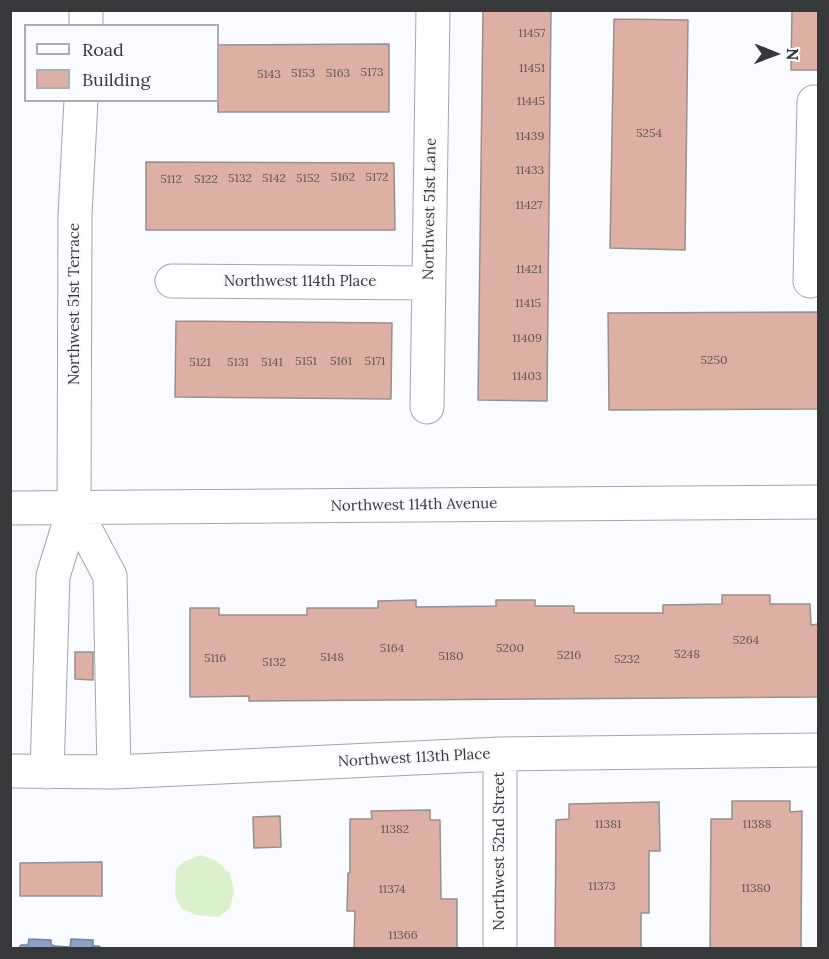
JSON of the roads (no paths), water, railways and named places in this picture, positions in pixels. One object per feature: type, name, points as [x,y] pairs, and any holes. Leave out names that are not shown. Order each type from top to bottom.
[{"type":"street","name":"Northwest 51st Lane","points":[[427,406],[433,10]]},
{"type":"street","name":"Northwest 51st Terrace","points":[[47,772],[53,576],[74,508],[75,215],[81,102]]},
{"type":"street","points":[[810,281],[814,102]]},
{"type":"street","name":"Northwest 114th Place","points":[[172,281],[428,283]]},
{"type":"street","name":"Northwest 114th Avenue","points":[[10,508],[819,502]]},
{"type":"street","name":"Northwest 51st Terrace","points":[[74,508],[110,576],[114,772]]},
{"type":"street","name":"Northwest 113th Place","points":[[10,771],[114,772],[500,754],[819,750]]},
{"type":"street","name":"Northwest 52nd Street","points":[[500,754],[500,948]]},
{"type":"water","points":[[29,939],[51,940],[54,946],[70,947],[71,939],[93,940],[93,946],[101,948],[19,948],[21,945],[28,945]]}]
